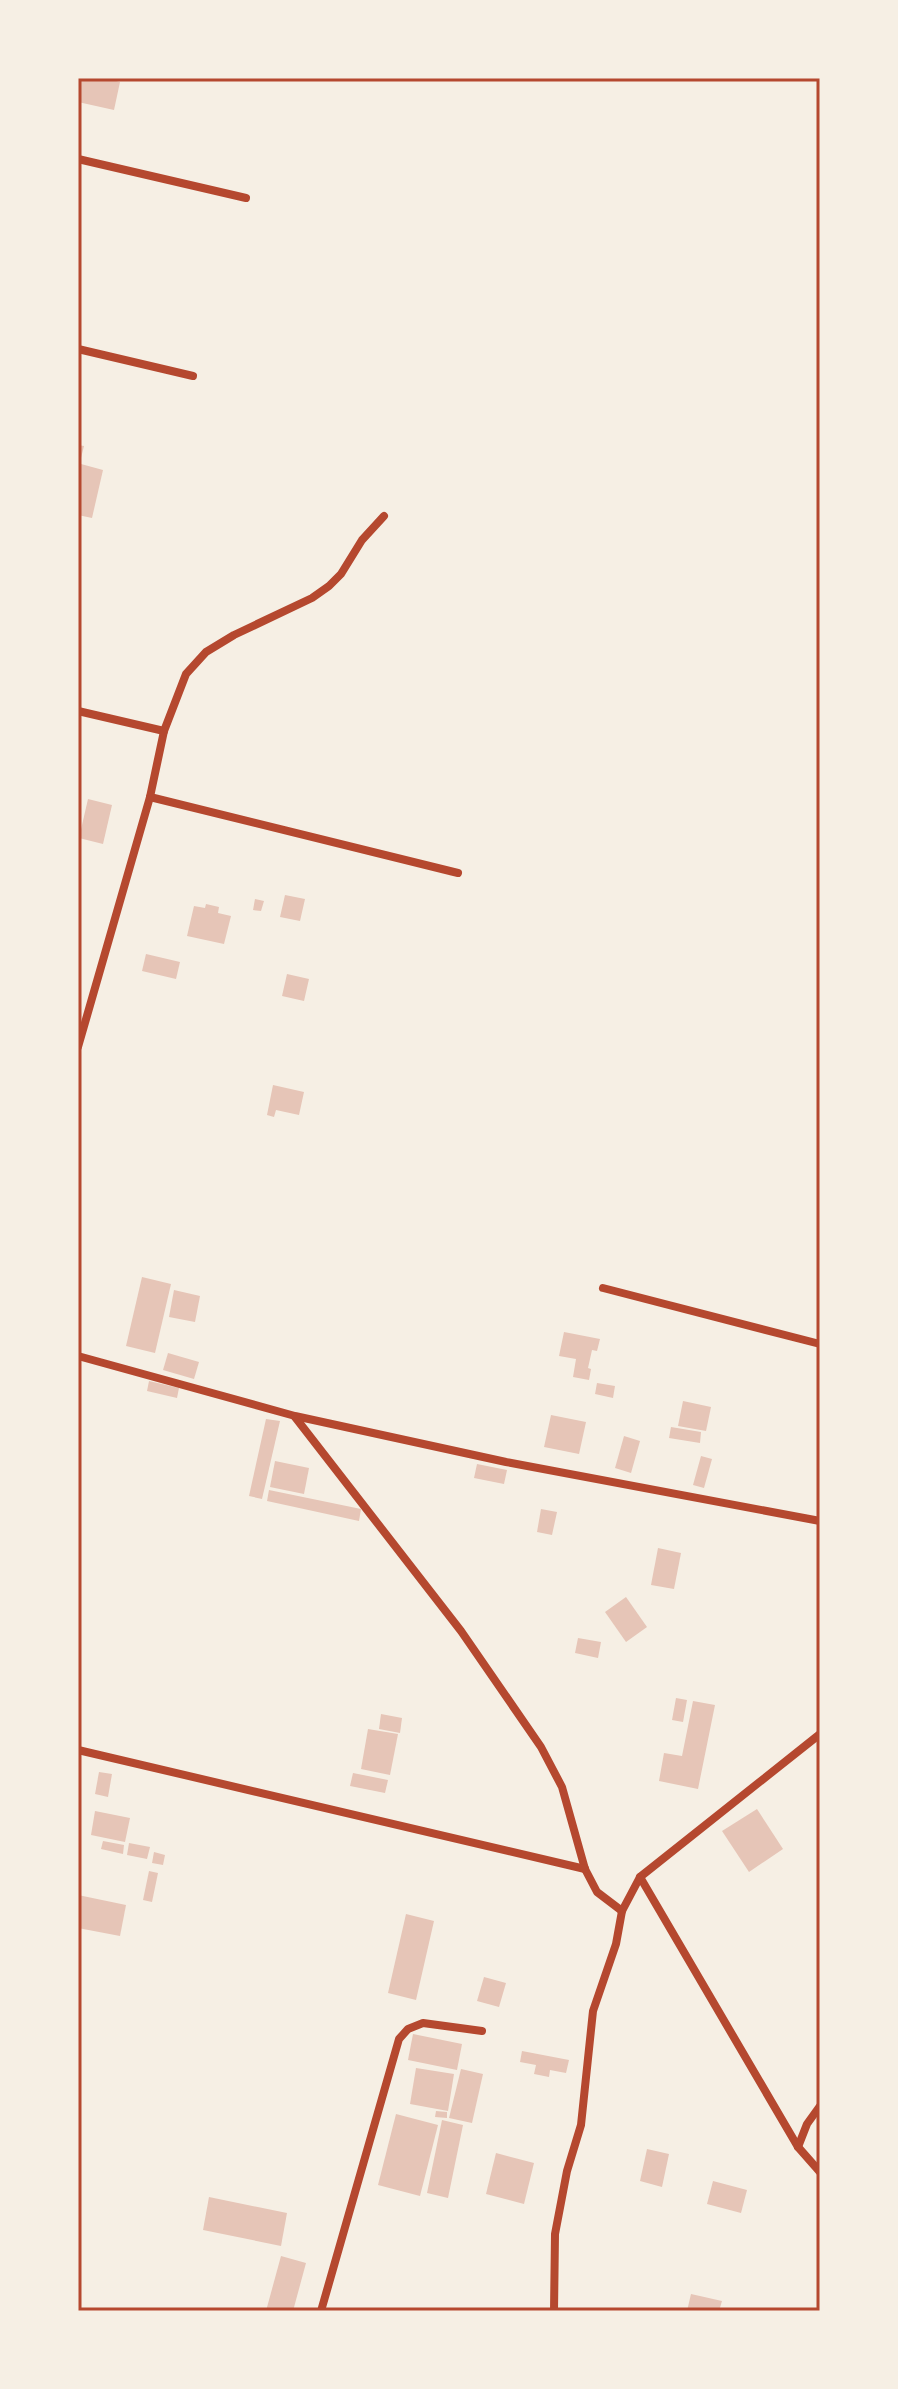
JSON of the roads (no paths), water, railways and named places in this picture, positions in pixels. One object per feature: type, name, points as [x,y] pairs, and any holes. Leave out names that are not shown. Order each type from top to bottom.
[{"type":"street","points":[[78,159],[246,198]]},
{"type":"street","points":[[78,349],[193,376]]},
{"type":"street","points":[[78,1047],[150,797],[164,731],[186,674],[206,652],[234,635],[312,598],[329,586],[341,574],[362,540],[384,516]]},
{"type":"street","points":[[78,711],[164,731]]},
{"type":"street","points":[[150,797],[458,873]]},
{"type":"street","points":[[603,1288],[820,1344]]},
{"type":"street","points":[[78,1356],[295,1416],[506,1462],[820,1521]]},
{"type":"street","points":[[295,1416],[461,1631],[541,1747],[562,1787],[585,1869],[597,1892],[622,1911]]},
{"type":"street","points":[[554,2311],[555,2234],[567,2171],[581,2125],[593,2011],[616,1944],[622,1911],[640,1877],[820,1734]]},
{"type":"street","points":[[78,1750],[585,1869]]},
{"type":"street","points":[[640,1877],[798,2147],[820,2172]]},
{"type":"street","points":[[321,2311],[399,2039],[408,2029],[423,2023],[482,2031]]},
{"type":"street","points":[[798,2147],[807,2124],[820,2106]]}]
